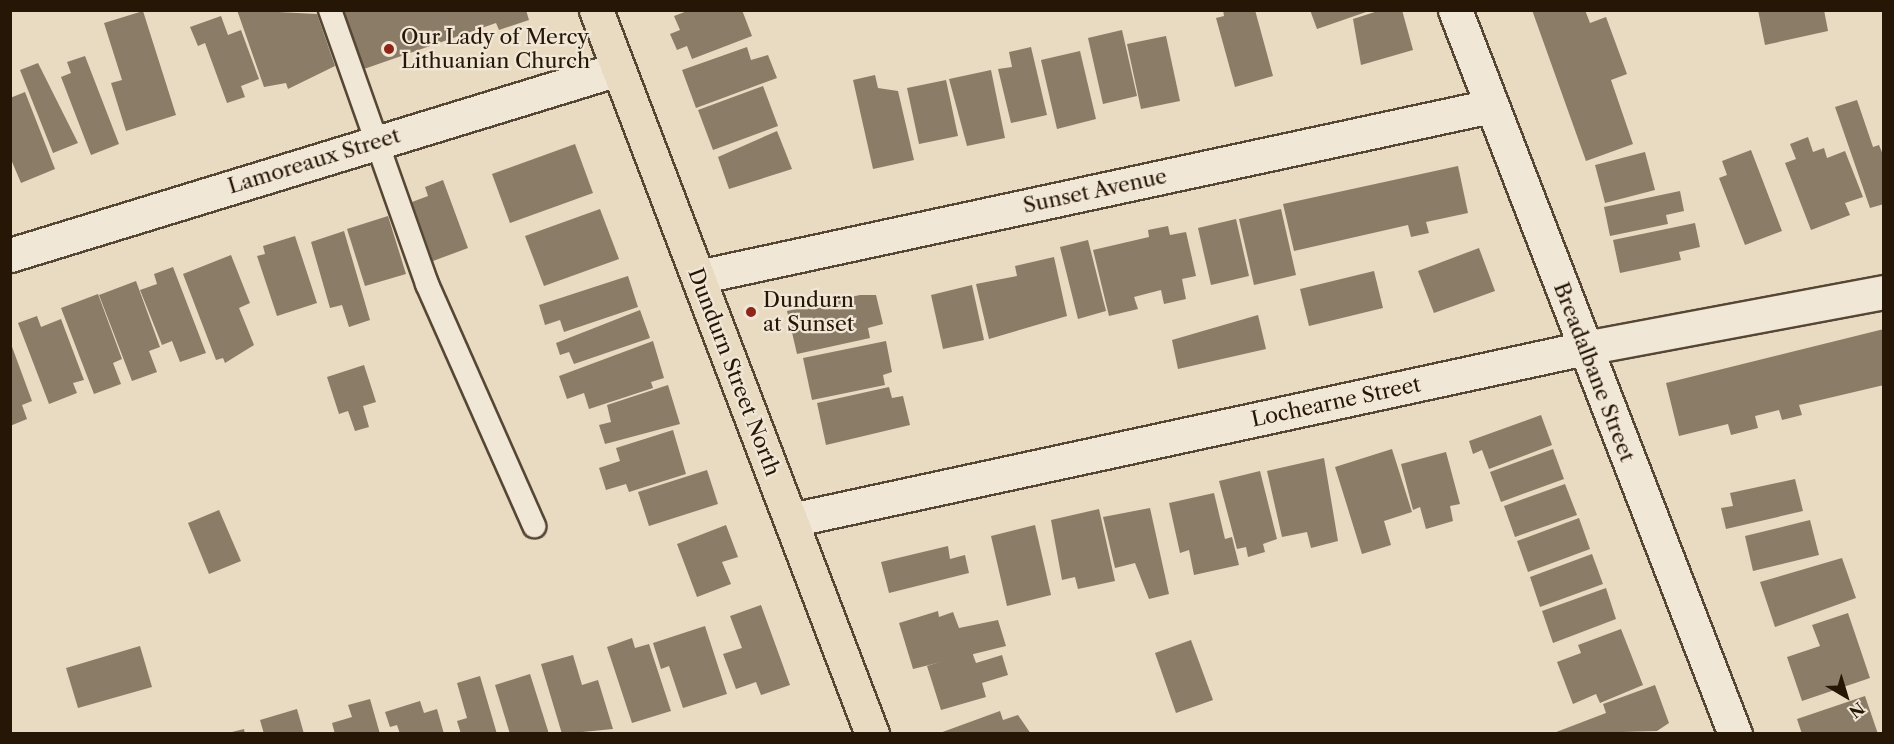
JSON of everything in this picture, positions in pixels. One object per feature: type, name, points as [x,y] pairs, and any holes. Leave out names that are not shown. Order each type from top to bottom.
[{"type":"main road","name":"Dundurn Street North","points":[[596,10],[872,734]]},
{"type":"street","name":"Breadalbane Street","points":[[1455,10],[1735,734]]},
{"type":"street","name":"Lamoreaux Street","points":[[10,255],[618,69]]},
{"type":"street","name":"Sunset Avenue","points":[[698,276],[1491,106]]},
{"type":"street","name":"Lochearne Street","points":[[791,520],[1585,348],[1884,292]]},
{"type":"lane","points":[[330,10],[379,141],[427,284],[534,526]]},
{"type":"building","points":[[237,10],[317,14],[335,66],[288,89],[286,83],[264,87]]},
{"type":"building","name":"Our Lady of Mercy Lithuanian Church","points":[[344,10],[526,10],[529,20],[499,30],[496,23],[364,69]]},
{"type":"building","points":[[690,10],[742,10],[752,36],[692,59],[687,46],[677,50],[670,34],[680,30],[674,16]]},
{"type":"building","points":[[1223,10],[1255,10],[1273,76],[1235,87],[1216,18],[1224,16]]},
{"type":"building","points":[[1310,10],[1369,10],[1369,11],[1317,29]]},
{"type":"building","points":[[1381,10],[1402,10],[1413,50],[1361,65],[1353,19]]},
{"type":"building","points":[[1532,10],[1585,10],[1590,23],[1606,17],[1627,74],[1611,80],[1633,144],[1586,161]]},
{"type":"building","points":[[1758,10],[1824,10],[1828,31],[1765,45]]},
{"type":"building","points":[[143,11],[176,115],[126,131],[111,83],[122,80],[104,23]]},
{"type":"building","points":[[221,16],[228,35],[241,30],[259,79],[241,86],[245,97],[227,103],[205,43],[198,46],[190,27]]},
{"type":"building","points":[[1122,30],[1137,96],[1103,104],[1088,38]]},
{"type":"building","points":[[1166,36],[1180,101],[1141,109],[1127,44]]},
{"type":"building","points":[[747,47],[751,60],[768,55],[777,78],[696,108],[682,70]]},
{"type":"building","points":[[1031,47],[1047,115],[1011,123],[998,69],[1012,67],[1009,52]]},
{"type":"building","points":[[1080,51],[1096,119],[1057,129],[1041,60]]},
{"type":"building","points":[[85,56],[119,144],[91,155],[61,77],[71,73],[67,62]]},
{"type":"building","points":[[38,63],[78,143],[53,153],[20,70]]},
{"type":"building","points":[[991,70],[1005,138],[967,146],[949,79]]},
{"type":"building","points":[[875,75],[878,88],[898,91],[914,160],[873,169],[853,80]]},
{"type":"building","points":[[946,80],[958,136],[919,144],[907,88]]},
{"type":"building","points":[[763,86],[778,126],[713,150],[698,110]]},
{"type":"building","points":[[25,92],[55,169],[21,183],[10,157],[10,98]]},
{"type":"building","points":[[1857,100],[1873,147],[1879,145],[1884,157],[1884,204],[1870,208],[1835,107]]},
{"type":"building","points":[[777,131],[792,169],[729,189],[718,157]]},
{"type":"building","points":[[1808,137],[1813,152],[1824,148],[1827,158],[1845,151],[1863,197],[1845,203],[1850,215],[1811,230],[1785,163],[1796,159],[1790,144]]},
{"type":"building","points":[[575,144],[593,193],[510,223],[492,174]]},
{"type":"building","points":[[1751,150],[1782,231],[1745,245],[1719,178],[1727,175],[1722,161]]},
{"type":"building","points":[[1645,152],[1655,190],[1605,203],[1595,165]]},
{"type":"building","points":[[1458,166],[1468,213],[1426,222],[1429,233],[1411,237],[1408,225],[1294,251],[1283,204]]},
{"type":"building","points":[[443,180],[468,248],[433,261],[412,202],[428,196],[425,187]]},
{"type":"building","points":[[1680,191],[1684,211],[1666,215],[1668,224],[1610,236],[1604,207]]},
{"type":"building","points":[[600,209],[619,259],[544,286],[525,236]]},
{"type":"building","points":[[1281,209],[1296,275],[1254,285],[1239,219]]},
{"type":"building","points":[[388,216],[406,274],[365,286],[347,229]]},
{"type":"building","points":[[1236,219],[1249,276],[1211,285],[1198,228]]},
{"type":"building","points":[[1695,223],[1700,247],[1679,252],[1681,260],[1620,273],[1613,240]]},
{"type":"building","points":[[1168,226],[1170,235],[1186,232],[1196,276],[1182,279],[1186,299],[1164,304],[1161,290],[1134,297],[1138,309],[1109,316],[1093,250],[1149,237],[1148,230]]},
{"type":"building","points":[[344,231],[370,320],[349,327],[342,305],[330,308],[311,242]]},
{"type":"building","points":[[295,236],[317,303],[277,316],[257,256],[265,254],[263,246]]},
{"type":"building","points":[[1088,240],[1106,311],[1078,319],[1060,247]]},
{"type":"building","points":[[1479,248],[1495,291],[1434,313],[1418,271]]},
{"type":"building","points":[[231,255],[250,303],[239,308],[254,345],[225,363],[223,358],[216,360],[183,274]]},
{"type":"building","points":[[1054,257],[1067,316],[989,339],[976,284],[1017,276],[1015,266]]},
{"type":"building","points":[[173,267],[206,353],[180,362],[172,341],[162,345],[140,290],[157,284],[154,274]]},
{"type":"building","points":[[1374,271],[1383,308],[1309,326],[1300,289]]},
{"type":"building","points":[[628,276],[638,307],[564,332],[560,320],[545,325],[539,305]]},
{"type":"building","points":[[136,281],[160,347],[149,351],[157,372],[132,381],[99,295]]},
{"type":"building","points":[[972,285],[984,340],[943,349],[931,295]]},
{"type":"building","points":[[98,294],[122,359],[113,363],[121,384],[94,394],[61,308]]},
{"type":"building","points":[[860,295],[876,295],[883,324],[868,328],[870,338],[797,354],[787,311]]},
{"type":"building","points":[[640,310],[650,338],[574,364],[569,352],[560,355],[556,343]]},
{"type":"building","points":[[1258,315],[1266,349],[1178,369],[1172,340]]},
{"type":"building","points":[[37,316],[41,327],[61,319],[84,380],[73,383],[77,393],[49,404],[18,323]]},
{"type":"building","points":[[1884,329],[1884,385],[1799,405],[1802,415],[1782,420],[1779,410],[1755,416],[1758,428],[1731,435],[1728,424],[1679,436],[1666,383]]},
{"type":"building","points":[[653,341],[664,378],[651,382],[653,388],[589,409],[584,393],[567,399],[559,376]]},
{"type":"building","points":[[886,341],[892,372],[883,375],[885,385],[812,400],[803,358]]},
{"type":"building","points":[[11,344],[32,401],[22,405],[27,419],[10,426]]},
{"type":"building","points":[[364,365],[376,402],[363,406],[369,427],[355,431],[348,411],[339,414],[327,377]]},
{"type":"building","points":[[668,385],[680,424],[605,444],[599,425],[611,422],[607,405]]},
{"type":"building","points":[[889,387],[892,398],[903,396],[910,425],[826,445],[817,403]]},
{"type":"building","points":[[1541,415],[1552,445],[1489,469],[1482,450],[1473,454],[1469,441]]},
{"type":"building","points":[[673,430],[686,474],[629,492],[626,484],[606,490],[599,468],[620,461],[616,448]]},
{"type":"building","points":[[1392,449],[1412,512],[1384,521],[1391,545],[1362,554],[1335,467]]},
{"type":"building","points":[[1553,449],[1564,479],[1501,502],[1490,472]]},
{"type":"building","points":[[1446,452],[1460,504],[1450,506],[1453,521],[1426,529],[1420,507],[1413,510],[1401,464]]},
{"type":"building","points":[[1324,458],[1338,541],[1311,548],[1307,532],[1282,537],[1267,471]]},
{"type":"building","points":[[707,470],[718,504],[649,526],[638,492]]},
{"type":"building","points":[[1260,471],[1277,539],[1263,544],[1265,552],[1248,557],[1246,547],[1237,549],[1219,481]]},
{"type":"building","points":[[1795,479],[1803,511],[1726,529],[1721,508],[1733,506],[1730,493]]},
{"type":"building","points":[[1565,484],[1577,515],[1515,537],[1504,506]]},
{"type":"building","points":[[1214,493],[1225,539],[1232,537],[1239,565],[1194,575],[1189,550],[1180,553],[1169,503]]},
{"type":"building","points":[[1150,508],[1169,594],[1149,599],[1135,563],[1115,568],[1103,517]]},
{"type":"building","points":[[1099,509],[1115,581],[1078,589],[1075,577],[1062,580],[1051,520]]},
{"type":"building","points":[[219,510],[241,561],[209,574],[188,523]]},
{"type":"building","points":[[1579,518],[1590,549],[1528,572],[1517,541]]},
{"type":"building","points":[[1810,520],[1819,555],[1753,571],[1745,536]]},
{"type":"building","points":[[726,525],[738,557],[722,562],[731,584],[697,597],[677,544]]},
{"type":"building","points":[[1035,525],[1051,595],[1007,606],[991,536]]},
{"type":"building","points":[[948,546],[950,559],[965,555],[969,573],[889,593],[881,562]]},
{"type":"building","points":[[1592,554],[1603,584],[1540,607],[1530,577]]},
{"type":"building","points":[[1842,558],[1856,598],[1775,627],[1760,582]]},
{"type":"building","points":[[1606,588],[1616,619],[1553,643],[1542,611]]},
{"type":"building","points":[[761,605],[790,685],[761,695],[756,682],[736,689],[723,654],[742,648],[730,616]]},
{"type":"building","points":[[938,611],[939,617],[953,612],[959,628],[998,620],[1006,646],[913,669],[899,623]]},
{"type":"building","points":[[1848,613],[1870,678],[1802,701],[1787,657],[1820,646],[1812,625]]},
{"type":"building","points":[[705,626],[727,694],[683,708],[669,666],[661,669],[653,643]]},
{"type":"building","points":[[1621,629],[1643,685],[1600,703],[1596,694],[1573,704],[1557,662],[1581,653],[1578,645]]},
{"type":"building","points":[[632,638],[635,648],[649,644],[671,711],[632,723],[607,647]]},
{"type":"building","points":[[1191,640],[1213,700],[1176,713],[1155,653]]},
{"type":"building","points":[[140,646],[152,687],[78,708],[66,668]]},
{"type":"building","points":[[972,652],[976,663],[1002,655],[1008,675],[982,683],[986,697],[941,710],[927,666]]},
{"type":"building","points":[[573,655],[582,685],[598,680],[613,729],[562,734],[541,664]]},
{"type":"building","points":[[530,674],[549,734],[510,734],[495,685]]},
{"type":"building","points":[[480,676],[497,734],[461,734],[457,721],[467,718],[457,683]]},
{"type":"building","points":[[1655,685],[1669,723],[1657,731],[1551,734],[1606,713],[1603,704]]},
{"type":"building","points":[[1865,696],[1878,734],[1802,734],[1797,719]]},
{"type":"building","points":[[370,699],[380,734],[335,734],[332,723],[352,717],[348,705]]},
{"type":"building","points":[[420,701],[424,713],[437,709],[444,734],[400,734],[397,725],[390,727],[385,712]]},
{"type":"building","points":[[297,709],[304,734],[264,734],[260,720]]},
{"type":"building","points":[[1000,711],[1003,720],[1018,715],[1031,734],[937,734]]},
{"type":"building","points":[[244,729],[245,734],[228,733]]},
{"type":"place","name":"Our Lady of Mercy Lithuanian Church","points":[[389,49]]},
{"type":"place","name":"Dundurn at Sunset","points":[[751,312]]}]
